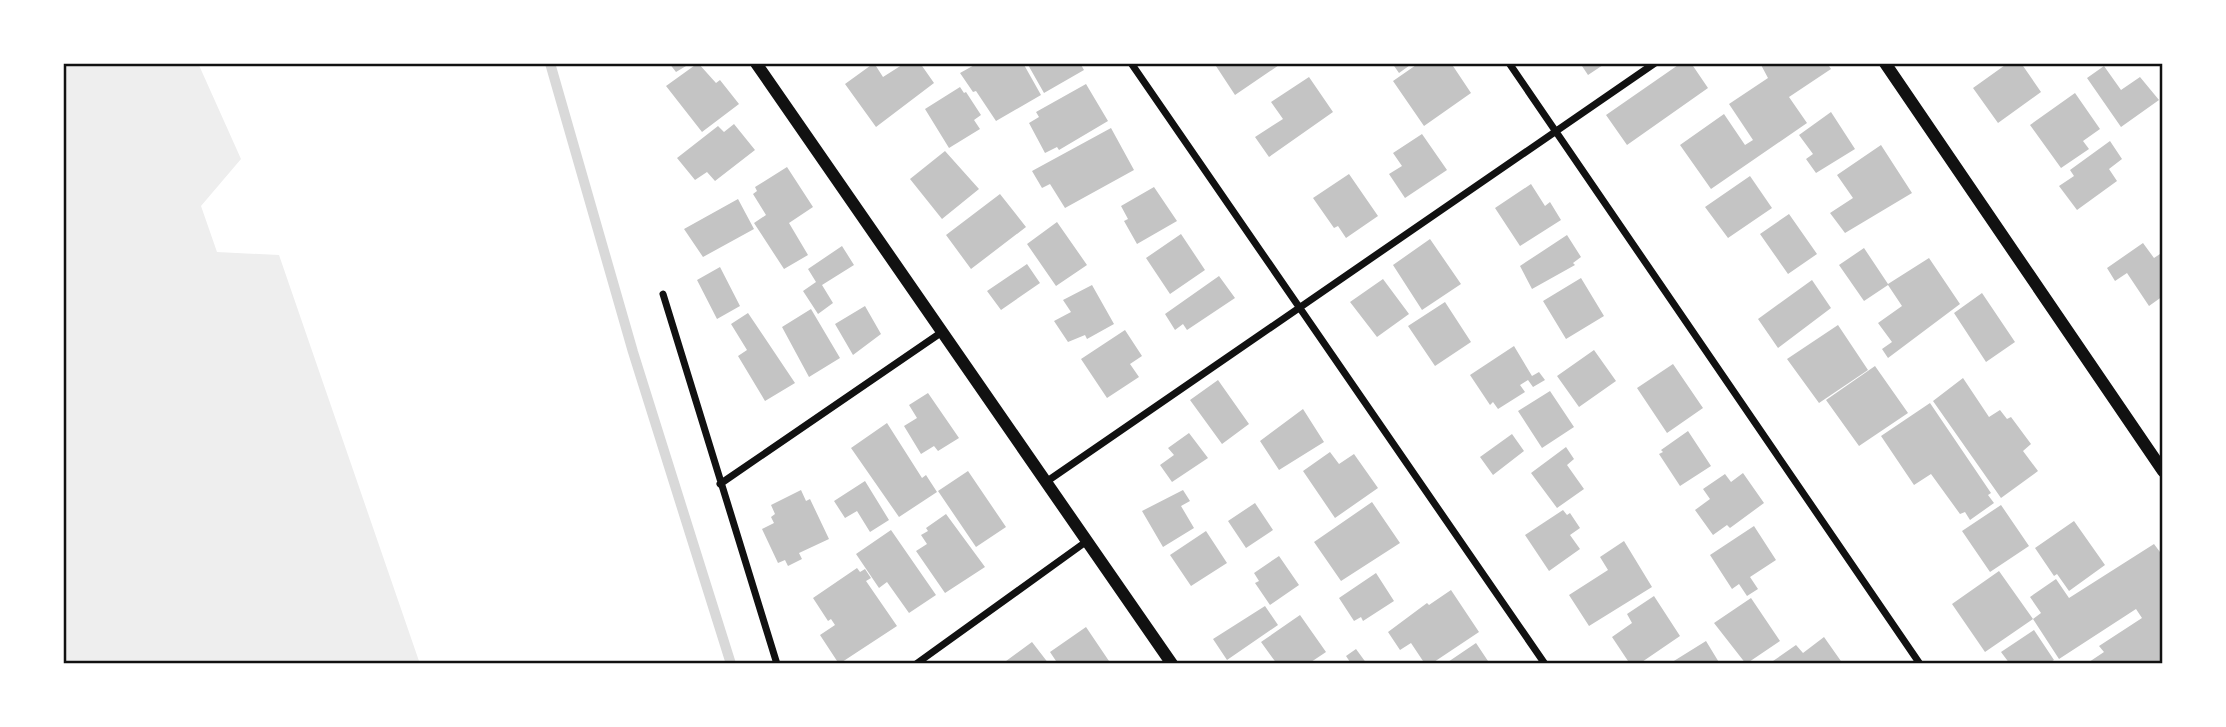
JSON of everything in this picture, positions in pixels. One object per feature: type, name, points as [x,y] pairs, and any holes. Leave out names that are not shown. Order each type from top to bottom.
[{"type":"street","points":[[756,63],[1172,664]]},
{"type":"street","points":[[1131,63],[1545,664]]},
{"type":"street","points":[[1509,63],[1920,664]]},
{"type":"street","points":[[1046,481],[1655,63]]},
{"type":"street","points":[[1885,63],[2163,471]]},
{"type":"street","points":[[663,294],[776,664]]},
{"type":"street","points":[[720,484],[942,332]]},
{"type":"street","points":[[916,664],[1087,541]]},
{"type":"shaded area","points":[[63,63],[198,63],[241,159],[201,206],[217,252],[279,255],[420,664],[63,664]]},
{"type":"building","points":[[669,63],[691,63],[676,72]]},
{"type":"building","points":[[698,63],[716,83],[720,80],[739,104],[702,132],[666,86]]},
{"type":"building","points":[[874,63],[883,77],[905,63],[920,63],[934,83],[876,127],[845,84]]},
{"type":"building","points":[[978,63],[1023,63],[1041,95],[996,121],[960,73]]},
{"type":"building","points":[[1027,63],[1080,63],[1084,70],[1044,93]]},
{"type":"building","points":[[1214,63],[1282,63],[1235,95]]},
{"type":"building","points":[[1392,63],[1413,63],[1399,73]]},
{"type":"building","points":[[1419,63],[1451,63],[1471,93],[1424,126],[1393,81]]},
{"type":"building","points":[[1580,63],[1606,63],[1588,75]]},
{"type":"building","points":[[1681,63],[1691,63],[1708,88],[1627,145],[1606,115]]},
{"type":"building","points":[[1760,63],[1827,63],[1831,69],[1789,97],[1807,123],[1711,189],[1680,145],[1724,114],[1745,145],[1753,140],[1729,104],[1768,78]]},
{"type":"building","points":[[2008,63],[2021,63],[2041,92],[1998,123],[1973,88]]},
{"type":"building","points":[[2104,66],[2121,90],[2140,77],[2159,100],[2121,127],[2087,78]]},
{"type":"building","points":[[1309,77],[1333,112],[1269,157],[1255,137],[1283,119],[1271,102]]},
{"type":"building","points":[[1086,84],[1108,121],[1059,150],[1057,147],[1045,153],[1029,123],[1039,117],[1036,112]]},
{"type":"building","points":[[960,87],[981,115],[974,120],[980,129],[949,148],[925,109]]},
{"type":"building","points":[[2075,93],[2100,129],[2083,141],[2089,149],[2061,168],[2030,125]]},
{"type":"building","points":[[1831,112],[1855,149],[1816,173],[1806,159],[1813,154],[1799,135]]},
{"type":"building","points":[[734,124],[755,150],[715,181],[707,172],[695,180],[677,158],[718,126],[724,132]]},
{"type":"building","points":[[1111,128],[1134,170],[1065,208],[1050,184],[1042,188],[1032,171]]},
{"type":"building","points":[[1422,134],[1447,170],[1405,198],[1389,174],[1402,166],[1393,153]]},
{"type":"building","points":[[2110,141],[2122,159],[2109,169],[2117,181],[2077,210],[2059,186],[2074,176],[2070,170]]},
{"type":"building","points":[[1881,145],[1912,193],[1845,233],[1830,213],[1853,198],[1837,175]]},
{"type":"building","points":[[945,151],[979,189],[942,219],[910,179]]},
{"type":"building","points":[[787,167],[813,207],[789,223],[808,255],[784,269],[754,223],[766,215],[753,194],[757,191],[755,187]]},
{"type":"building","points":[[1349,174],[1378,216],[1346,238],[1338,226],[1334,228],[1313,198]]},
{"type":"building","points":[[1750,176],[1772,208],[1728,238],[1705,207]]},
{"type":"building","points":[[1531,184],[1545,206],[1550,202],[1561,220],[1520,246],[1495,208]]},
{"type":"building","points":[[1154,187],[1177,221],[1137,244],[1124,221],[1128,219],[1121,206]]},
{"type":"building","points":[[1000,194],[1026,227],[971,269],[946,235]]},
{"type":"building","points":[[738,199],[754,229],[703,257],[684,229]]},
{"type":"building","points":[[1789,214],[1817,254],[1788,274],[1760,234]]},
{"type":"building","points":[[1057,222],[1087,265],[1056,286],[1027,244]]},
{"type":"building","points":[[1181,234],[1205,270],[1170,294],[1146,258]]},
{"type":"building","points":[[1567,235],[1581,257],[1573,263],[1575,265],[1532,289],[1520,266]]},
{"type":"building","points":[[1430,239],[1461,284],[1422,310],[1393,265]]},
{"type":"building","points":[[2143,243],[2154,258],[2163,252],[2163,296],[2149,306],[2127,273],[2115,281],[2107,268]]},
{"type":"building","points":[[842,246],[854,265],[822,285],[833,303],[818,314],[803,291],[816,282],[808,269]]},
{"type":"building","points":[[1864,248],[1888,284],[1929,258],[1960,304],[1888,358],[1882,349],[1892,342],[1878,323],[1902,306],[1888,285],[1864,301],[1839,265]]},
{"type":"building","points":[[1027,264],[1040,283],[1001,310],[987,291]]},
{"type":"building","points":[[720,267],[740,306],[717,319],[697,280]]},
{"type":"building","points":[[1219,276],[1235,298],[1187,330],[1183,324],[1175,330],[1165,314]]},
{"type":"building","points":[[1581,278],[1604,316],[1566,339],[1543,301]]},
{"type":"building","points":[[1383,279],[1409,314],[1377,337],[1350,302]]},
{"type":"building","points":[[1812,280],[1831,308],[1778,348],[1758,319]]},
{"type":"building","points":[[1092,285],[1114,324],[1087,339],[1085,335],[1068,342],[1054,321],[1071,312],[1063,300]]},
{"type":"building","points":[[1982,293],[2015,342],[1986,362],[1954,313]]},
{"type":"building","points":[[1445,302],[1471,342],[1435,366],[1408,326]]},
{"type":"building","points":[[865,306],[881,334],[853,355],[835,324]]},
{"type":"building","points":[[811,309],[840,358],[809,377],[782,327]]},
{"type":"building","points":[[748,313],[795,383],[765,401],[738,356],[747,350],[731,324]]},
{"type":"building","points":[[1838,325],[1868,370],[1819,403],[1787,359]]},
{"type":"building","points":[[1125,330],[1142,356],[1130,364],[1139,377],[1107,398],[1081,359]]},
{"type":"building","points":[[1514,346],[1532,376],[1539,372],[1545,380],[1533,387],[1528,380],[1520,385],[1525,392],[1498,409],[1493,402],[1490,405],[1470,375]]},
{"type":"building","points":[[1594,350],[1616,381],[1579,407],[1557,376]]},
{"type":"building","points":[[1673,364],[1703,408],[1667,433],[1637,388]]},
{"type":"building","points":[[1875,366],[1908,413],[1859,446],[1826,400]]},
{"type":"building","points":[[1963,378],[1989,417],[2000,410],[2007,419],[2011,417],[2031,444],[2023,451],[2038,471],[2001,498],[1933,401]]},
{"type":"building","points":[[1218,380],[1249,424],[1222,444],[1190,400]]},
{"type":"building","points":[[1550,391],[1574,427],[1542,448],[1518,411]]},
{"type":"building","points":[[928,393],[959,438],[938,451],[934,446],[921,454],[904,426],[917,418],[909,405]]},
{"type":"building","points":[[1930,403],[1991,493],[1988,495],[1994,503],[1970,520],[1965,512],[1960,514],[1931,474],[1914,485],[1881,436]]},
{"type":"building","points":[[1303,409],[1324,442],[1279,470],[1260,441]]},
{"type":"building","points":[[887,423],[922,478],[926,475],[937,492],[899,517],[851,448]]},
{"type":"building","points":[[1688,431],[1711,466],[1680,486],[1659,454]]},
{"type":"building","points":[[1189,433],[1208,458],[1172,482],[1160,465],[1174,455],[1168,448]]},
{"type":"building","points":[[1512,434],[1524,451],[1493,475],[1480,457]]},
{"type":"building","points":[[1566,447],[1574,459],[1567,465],[1584,489],[1557,508],[1531,473]]},
{"type":"building","points":[[1330,452],[1339,464],[1354,454],[1378,488],[1335,518],[1303,471]]},
{"type":"building","points":[[968,471],[1006,527],[976,547],[938,491]]},
{"type":"building","points":[[1743,473],[1764,503],[1730,528],[1727,525],[1713,535],[1695,510],[1710,499],[1703,489],[1725,474],[1731,482]]},
{"type":"building","points":[[865,481],[889,520],[870,532],[857,511],[845,518],[834,501]]},
{"type":"building","points":[[801,490],[806,501],[810,499],[829,539],[799,553],[802,559],[788,566],[785,560],[778,563],[762,529],[774,523],[771,517],[775,514],[771,505]]},
{"type":"building","points":[[1183,490],[1190,501],[1181,506],[1194,528],[1163,547],[1142,511]]},
{"type":"building","points":[[1372,502],[1400,543],[1341,581],[1314,542]]},
{"type":"building","points":[[1255,503],[1273,530],[1246,548],[1228,521]]},
{"type":"building","points":[[2001,505],[2029,546],[1990,572],[1962,531]]},
{"type":"building","points":[[1563,510],[1567,515],[1570,513],[1580,528],[1570,535],[1580,549],[1549,571],[1525,535]]},
{"type":"building","points":[[946,514],[985,567],[945,593],[916,551],[927,544],[921,535],[928,531],[926,528]]},
{"type":"building","points":[[2074,521],[2105,565],[2069,591],[2057,574],[2054,576],[2035,548]]},
{"type":"building","points":[[1754,526],[1776,560],[1750,577],[1758,589],[1747,596],[1739,584],[1732,589],[1710,555]]},
{"type":"building","points":[[891,530],[936,595],[909,613],[887,582],[879,588],[856,554]]},
{"type":"building","points":[[1206,531],[1227,563],[1191,586],[1170,555]]},
{"type":"building","points":[[1624,541],[1652,587],[1589,626],[1569,595],[1608,570],[1600,557]]},
{"type":"building","points":[[2154,544],[2163,556],[2163,664],[2086,664],[2104,652],[2099,646],[2142,618],[2136,609],[2059,659],[2033,619],[2041,613],[2030,597],[2056,579],[2069,598]]},
{"type":"building","points":[[1279,556],[1299,585],[1270,605],[1255,583],[1259,581],[1254,573]]},
{"type":"building","points":[[857,568],[860,572],[865,569],[871,578],[866,581],[897,626],[839,664],[820,635],[835,625],[831,619],[828,621],[813,598]]},
{"type":"building","points":[[1999,571],[2033,619],[1985,652],[1952,604]]},
{"type":"building","points":[[1376,573],[1394,601],[1363,621],[1361,617],[1354,621],[1339,598]]},
{"type":"building","points":[[1451,590],[1479,632],[1431,664],[1425,664],[1411,643],[1400,650],[1388,632],[1427,603],[1429,605]]},
{"type":"building","points":[[1654,596],[1680,636],[1639,664],[1630,664],[1612,637],[1632,623],[1627,614]]},
{"type":"building","points":[[1751,598],[1780,641],[1746,664],[1714,623]]},
{"type":"building","points":[[1265,606],[1278,625],[1227,660],[1213,639]]},
{"type":"building","points":[[1300,615],[1326,652],[1308,664],[1277,664],[1261,642]]},
{"type":"building","points":[[1086,627],[1111,664],[1058,664],[1050,652]]},
{"type":"building","points":[[2034,630],[2054,660],[2048,664],[2010,664],[2001,652]]},
{"type":"building","points":[[1824,637],[1843,664],[1774,664],[1773,661],[1796,645],[1803,653]]},
{"type":"building","points":[[1706,641],[1720,664],[1669,664]]},
{"type":"building","points":[[1032,642],[1049,664],[1002,664]]},
{"type":"building","points":[[1476,643],[1490,664],[1445,664]]},
{"type":"building","points":[[1356,649],[1367,664],[1346,664],[1350,662],[1346,656]]},
{"type":"waterway","points":[[550,63],[633,352],[731,664]]}]
